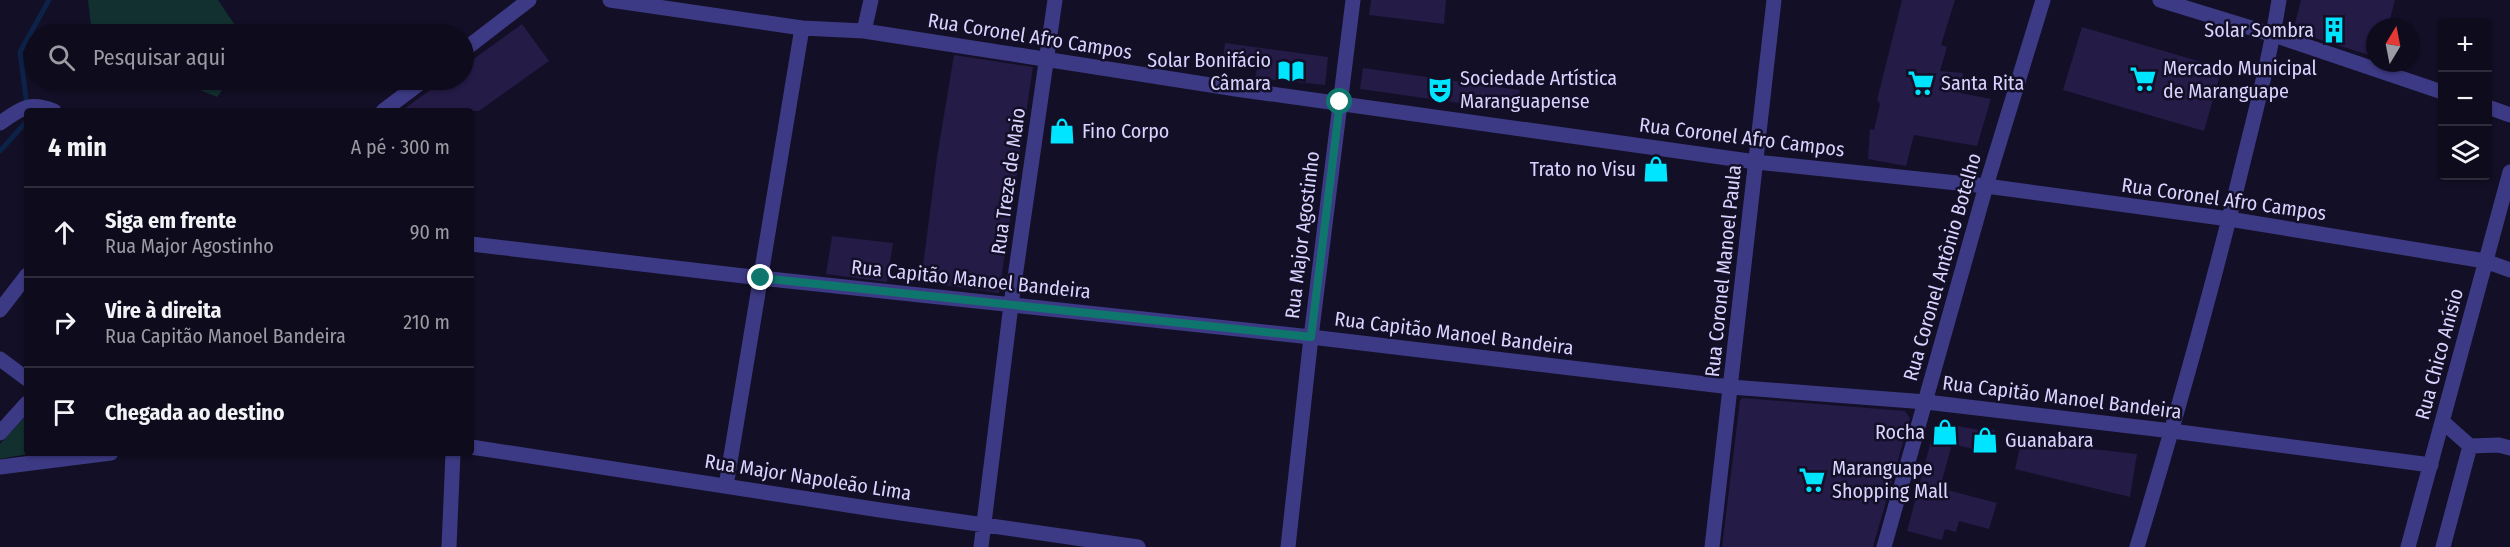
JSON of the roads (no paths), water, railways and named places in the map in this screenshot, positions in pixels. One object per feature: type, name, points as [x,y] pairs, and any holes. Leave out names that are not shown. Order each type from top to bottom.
[{"type":"street","points":[[474,42],[529,0]]},
{"type":"street","name":"Rua Coronel Afro Campos","points":[[610,0],[802,28],[864,31],[1047,60],[1756,162],[1986,186],[2229,219],[2485,261],[2510,270]]},
{"type":"street","points":[[864,31],[871,0]]},
{"type":"street","name":"Rua Treze de Maio","points":[[981,547],[1011,305],[1055,0]]},
{"type":"street","name":"Rua Major Agostinho","points":[[1288,547],[1311,337],[1353,0]]},
{"type":"street","name":"Rua Coronel Manoel Paula","points":[[1712,547],[1774,0]]},
{"type":"street","name":"Rua Coronel Antônio Botelho","points":[[1884,547],[1986,186],[2043,0]]},
{"type":"street","points":[[2160,0],[2274,35],[2438,91]]},
{"type":"street","points":[[2137,547],[2172,431],[2229,219],[2274,35],[2279,0]]},
{"type":"street","points":[[726,486],[802,28]]},
{"type":"street","points":[[387,108],[411,90]]},
{"type":"street","points":[[0,123],[24,109]]},
{"type":"street","points":[[2492,109],[2510,115]]},
{"type":"street","name":"Rua Chico Anísio","points":[[2408,547],[2510,172]]},
{"type":"street","name":"Rua Capitão Manoel Bandeira","points":[[474,244],[761,278],[1311,337],[1731,387],[1926,402],[2432,465]]},
{"type":"street","points":[[0,310],[24,279]]},
{"type":"street","points":[[0,359],[24,377]]},
{"type":"street","points":[[0,433],[24,407]]},
{"type":"street","points":[[2443,422],[2470,446],[2510,447]]},
{"type":"street","points":[[2443,547],[2470,446]]},
{"type":"street","name":"Rua Major Napoleão Lima","points":[[474,447],[1138,547]]},
{"type":"street","points":[[0,467],[60,456]]},
{"type":"street","points":[[449,547],[453,456]]},
{"type":"waterway","points":[[36,24],[49,0]]},
{"type":"waterway","points":[[24,45],[20,52],[24,83]]},
{"type":"waterway","points":[[25,90],[27,106]]},
{"type":"waterway","points":[[0,151],[24,124]]},
{"type":"place","name":"Solar Sombra","points":[[2334,30]]},
{"type":"place","name":"Solar Bonifácio Câmara","points":[[1291,71]]},
{"type":"place","name":"Mercado Municipal de Maranguape","points":[[2143,79]]},
{"type":"place","name":"Santa Rita","points":[[1921,83]]},
{"type":"place","name":"Sociedade Artística Maranguapense","points":[[1440,90]]},
{"type":"place","name":"Fino Corpo","points":[[1062,131]]},
{"type":"place","name":"Trato no Visu","points":[[1656,169]]},
{"type":"place","name":"Rocha","points":[[1945,432]]},
{"type":"place","name":"Guanabara","points":[[1985,440]]},
{"type":"place","name":"Maranguape Shopping Mall","points":[[1812,480]]}]
